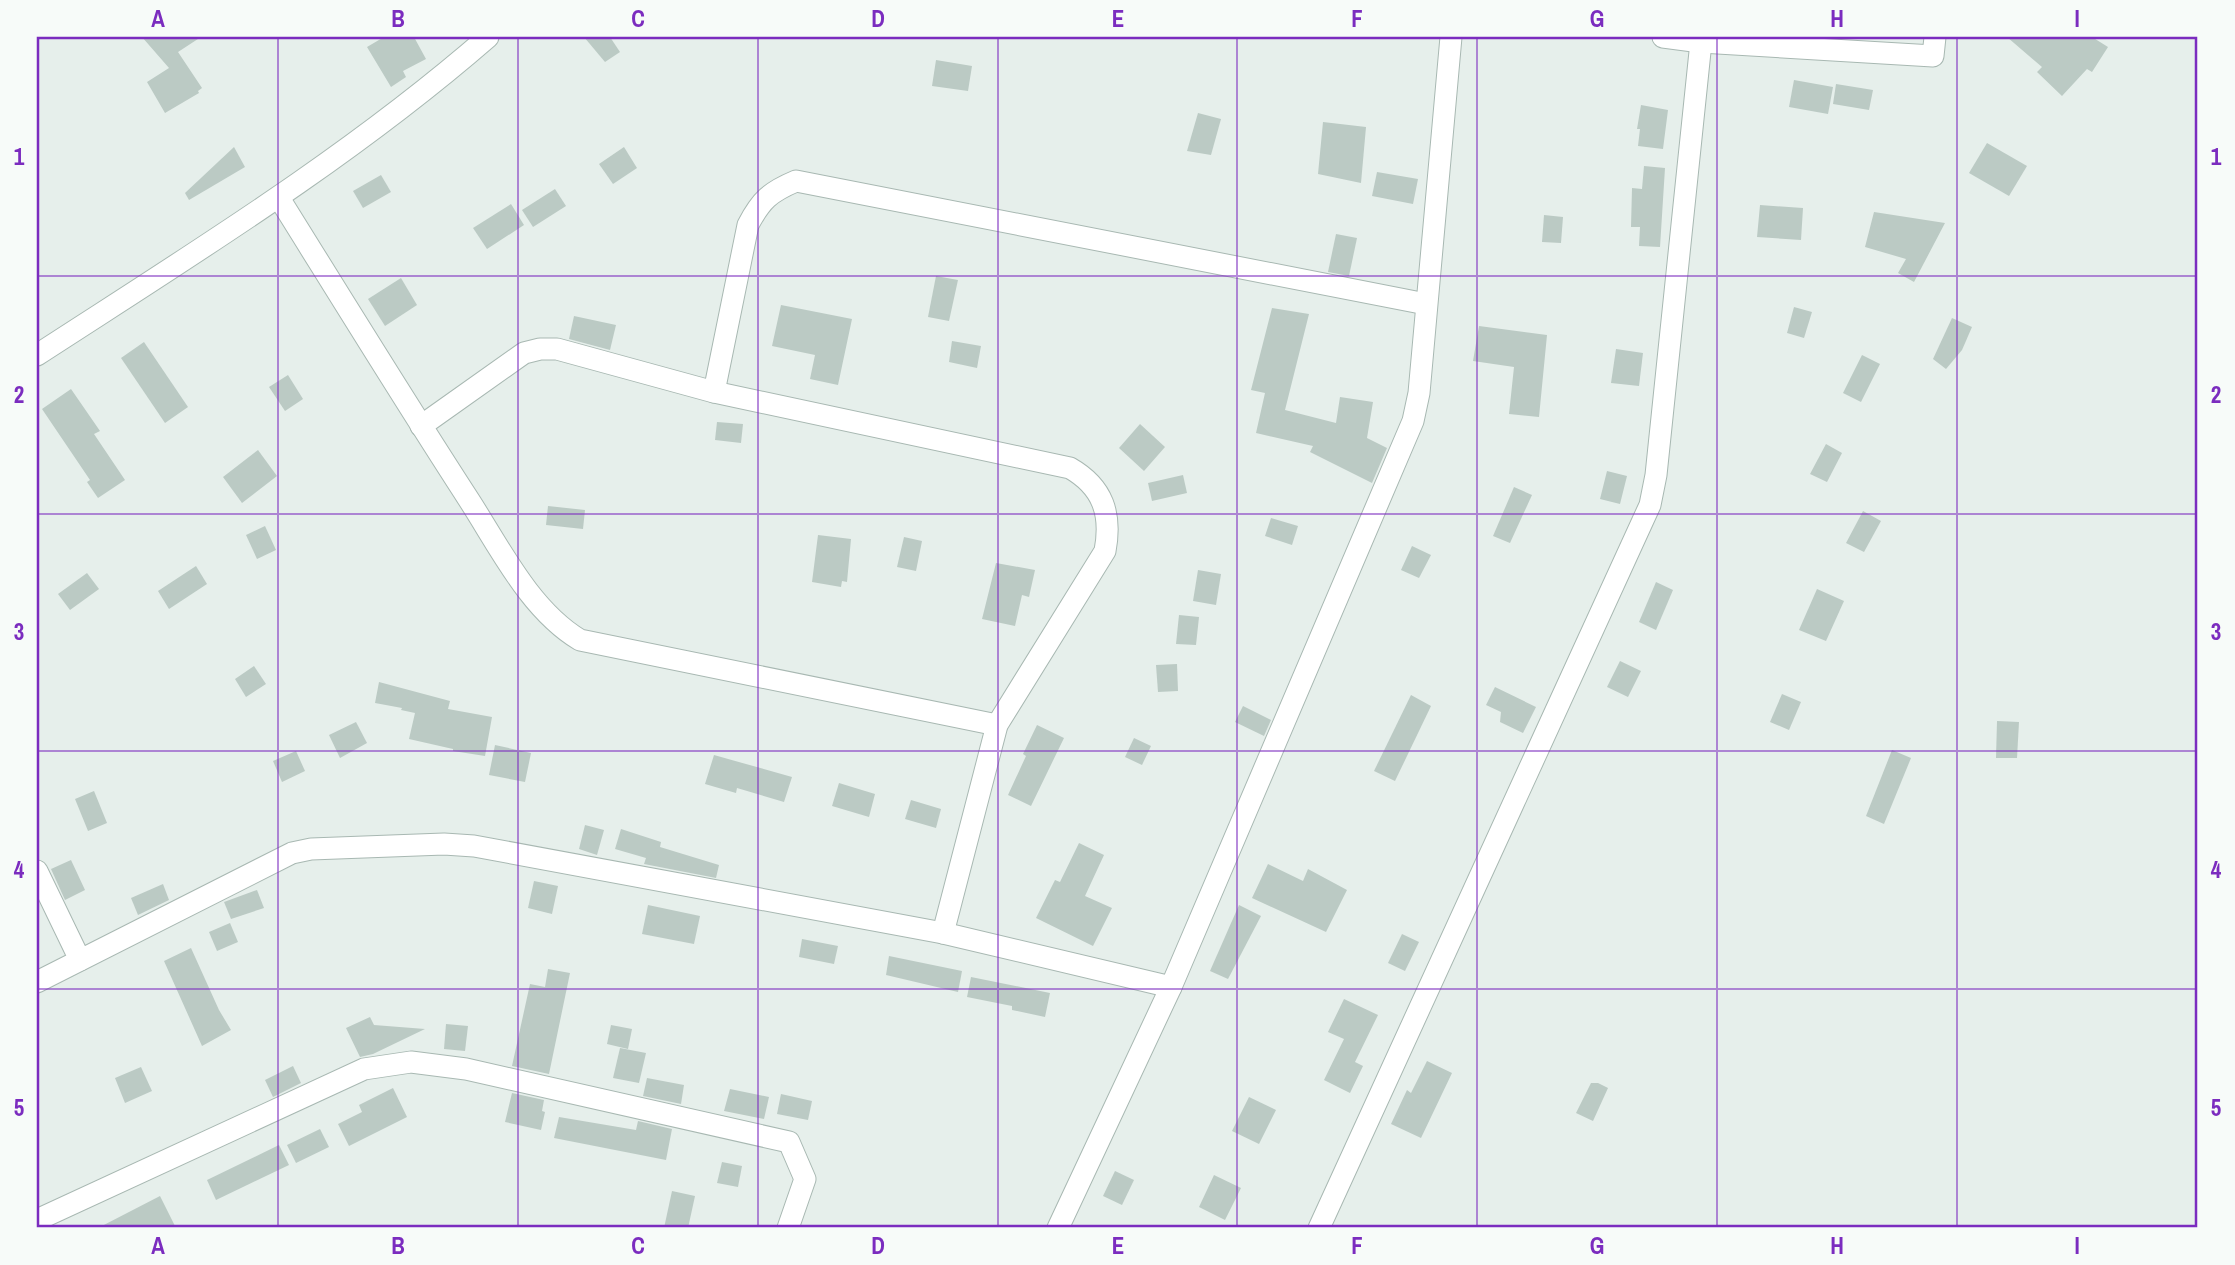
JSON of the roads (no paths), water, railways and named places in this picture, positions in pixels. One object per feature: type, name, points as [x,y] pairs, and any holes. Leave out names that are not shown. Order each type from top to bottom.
[{"type":"street","points":[[37,355],[279,198],[454,66],[488,37]]},
{"type":"street","points":[[1058,1228],[1171,987],[1413,421],[1419,393],[1451,37]]},
{"type":"street","points":[[1662,37],[1701,42],[1933,56],[1935,37]]},
{"type":"street","points":[[1320,1228],[1650,505],[1656,475],[1701,42]]},
{"type":"street","points":[[713,392],[748,225],[759,204],[776,189],[796,181],[1426,304]]},
{"type":"street","points":[[279,198],[421,426],[529,592],[561,628],[580,640],[997,725]]},
{"type":"street","points":[[421,426],[524,353],[557,349],[713,392],[1070,468],[1086,477],[1099,494],[1107,515],[1109,531],[1105,551],[997,725],[943,933]]},
{"type":"street","points":[[37,982],[292,853],[311,849],[444,844],[474,846],[943,933],[1171,987]]},
{"type":"street","points":[[37,871],[80,960]]},
{"type":"street","points":[[37,1220],[364,1069],[411,1062],[466,1069],[789,1142],[805,1179],[788,1228]]}]
